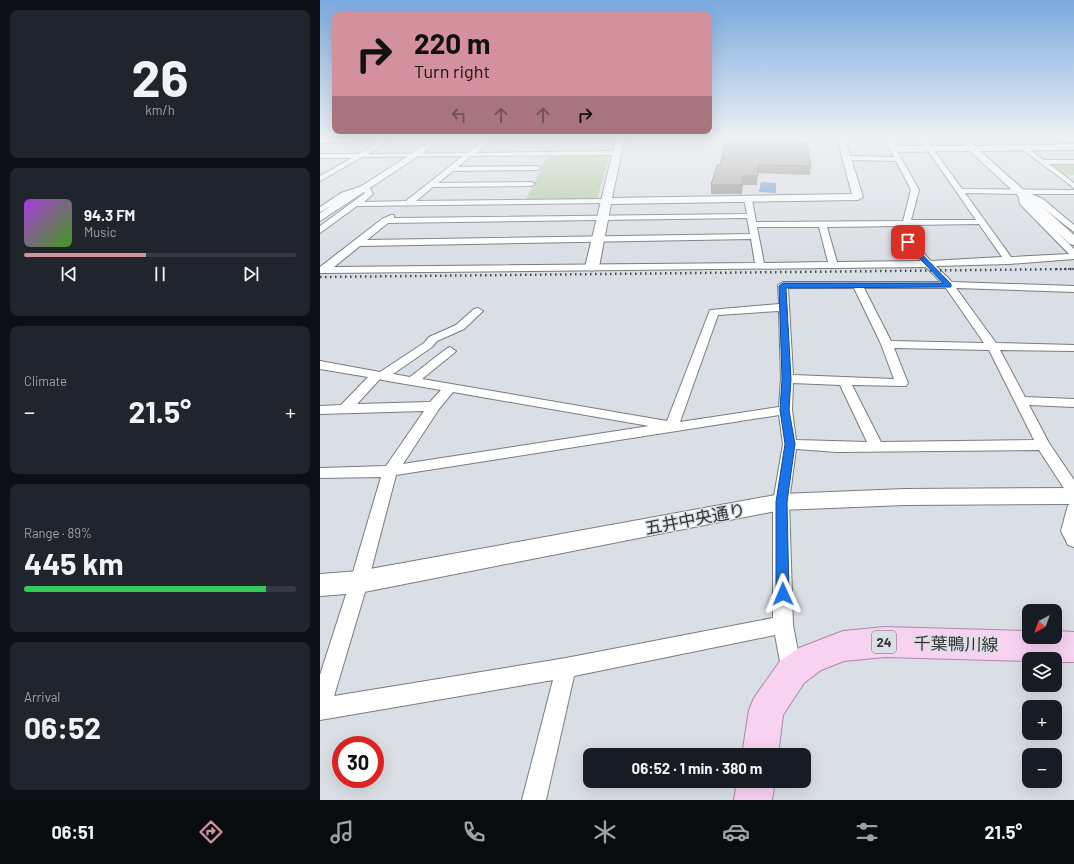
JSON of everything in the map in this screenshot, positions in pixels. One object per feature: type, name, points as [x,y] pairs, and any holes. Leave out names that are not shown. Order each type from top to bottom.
[{"type":"main road","name":"千葉鴨川線","points":[[761,748],[766,710],[792,672],[810,659],[843,646],[885,642],[1074,647]]},
{"type":"main road","points":[[753,800],[755,788]]},
{"type":"street","points":[[320,210],[344,195],[366,187],[383,176]]},
{"type":"street","points":[[322,270],[442,176]]},
{"type":"street","points":[[526,193],[534,176]]},
{"type":"street","points":[[592,267],[612,176]]},
{"type":"street","points":[[431,185],[607,200],[858,197],[853,176]]},
{"type":"street","points":[[908,176],[915,190],[906,223],[908,242],[949,286],[993,347],[1044,445],[1074,492]]},
{"type":"street","points":[[950,176],[1009,261]]},
{"type":"street","points":[[1004,176],[1074,240]]},
{"type":"street","points":[[1061,176],[1074,186]]},
{"type":"street","points":[[320,230],[355,200],[366,187]]},
{"type":"street","points":[[960,191],[1074,192]]},
{"type":"street","points":[[1021,192],[1040,201],[1074,229]]},
{"type":"street","points":[[1021,192],[1022,202],[1074,255]]},
{"type":"street","points":[[320,218],[355,200],[408,203],[526,193]]},
{"type":"street","points":[[748,198],[760,265]]},
{"type":"street","points":[[385,221],[603,218],[752,220],[822,224],[981,222]]},
{"type":"street","points":[[822,224],[833,264]]},
{"type":"street","points":[[358,243],[755,236]]},
{"type":"street","points":[[322,270],[928,264],[1009,261],[1074,255]]},
{"type":"street","points":[[787,379],[902,383],[887,344],[858,285]]},
{"type":"street","points":[[792,672],[783,625],[781,502],[790,444],[785,410],[787,379],[783,286],[858,285],[1074,289]]},
{"type":"street","points":[[672,426],[714,312],[784,307]]},
{"type":"street","points":[[345,409],[379,375],[428,345],[433,339],[460,327],[478,312]]},
{"type":"street","points":[[887,344],[1074,348]]},
{"type":"street","points":[[412,381],[450,351]]},
{"type":"street","points":[[320,365],[672,426]]},
{"type":"street","points":[[844,381],[877,447]]},
{"type":"street","points":[[450,388],[434,406],[390,471],[359,582],[320,709],[566,668],[783,625]]},
{"type":"street","points":[[1020,401],[1074,403]]},
{"type":"street","points":[[320,410],[434,406]]},
{"type":"street","points":[[320,473],[390,471],[672,426],[785,410]]},
{"type":"street","points":[[790,444],[837,448],[1044,445]]},
{"type":"street","name":"五井中央通り","points":[[320,585],[359,582],[781,502],[905,497],[1074,496]]},
{"type":"street","points":[[1074,509],[1069,531],[1074,540]]},
{"type":"street","points":[[534,800],[566,668]]},
{"type":"green space","points":[[537,176],[604,176],[597,199],[526,199]]},
{"type":"water","points":[[761,182],[776,183],[776,193],[759,192]]},
{"type":"building","points":[[714,176],[743,176],[742,185],[711,185]]},
{"type":"railway","points":[[320,277],[1074,269],[1056,269]]},
{"type":"route","points":[[783,594],[781,502],[790,444],[785,410],[787,379],[783,286],[949,286],[908,242]]}]
